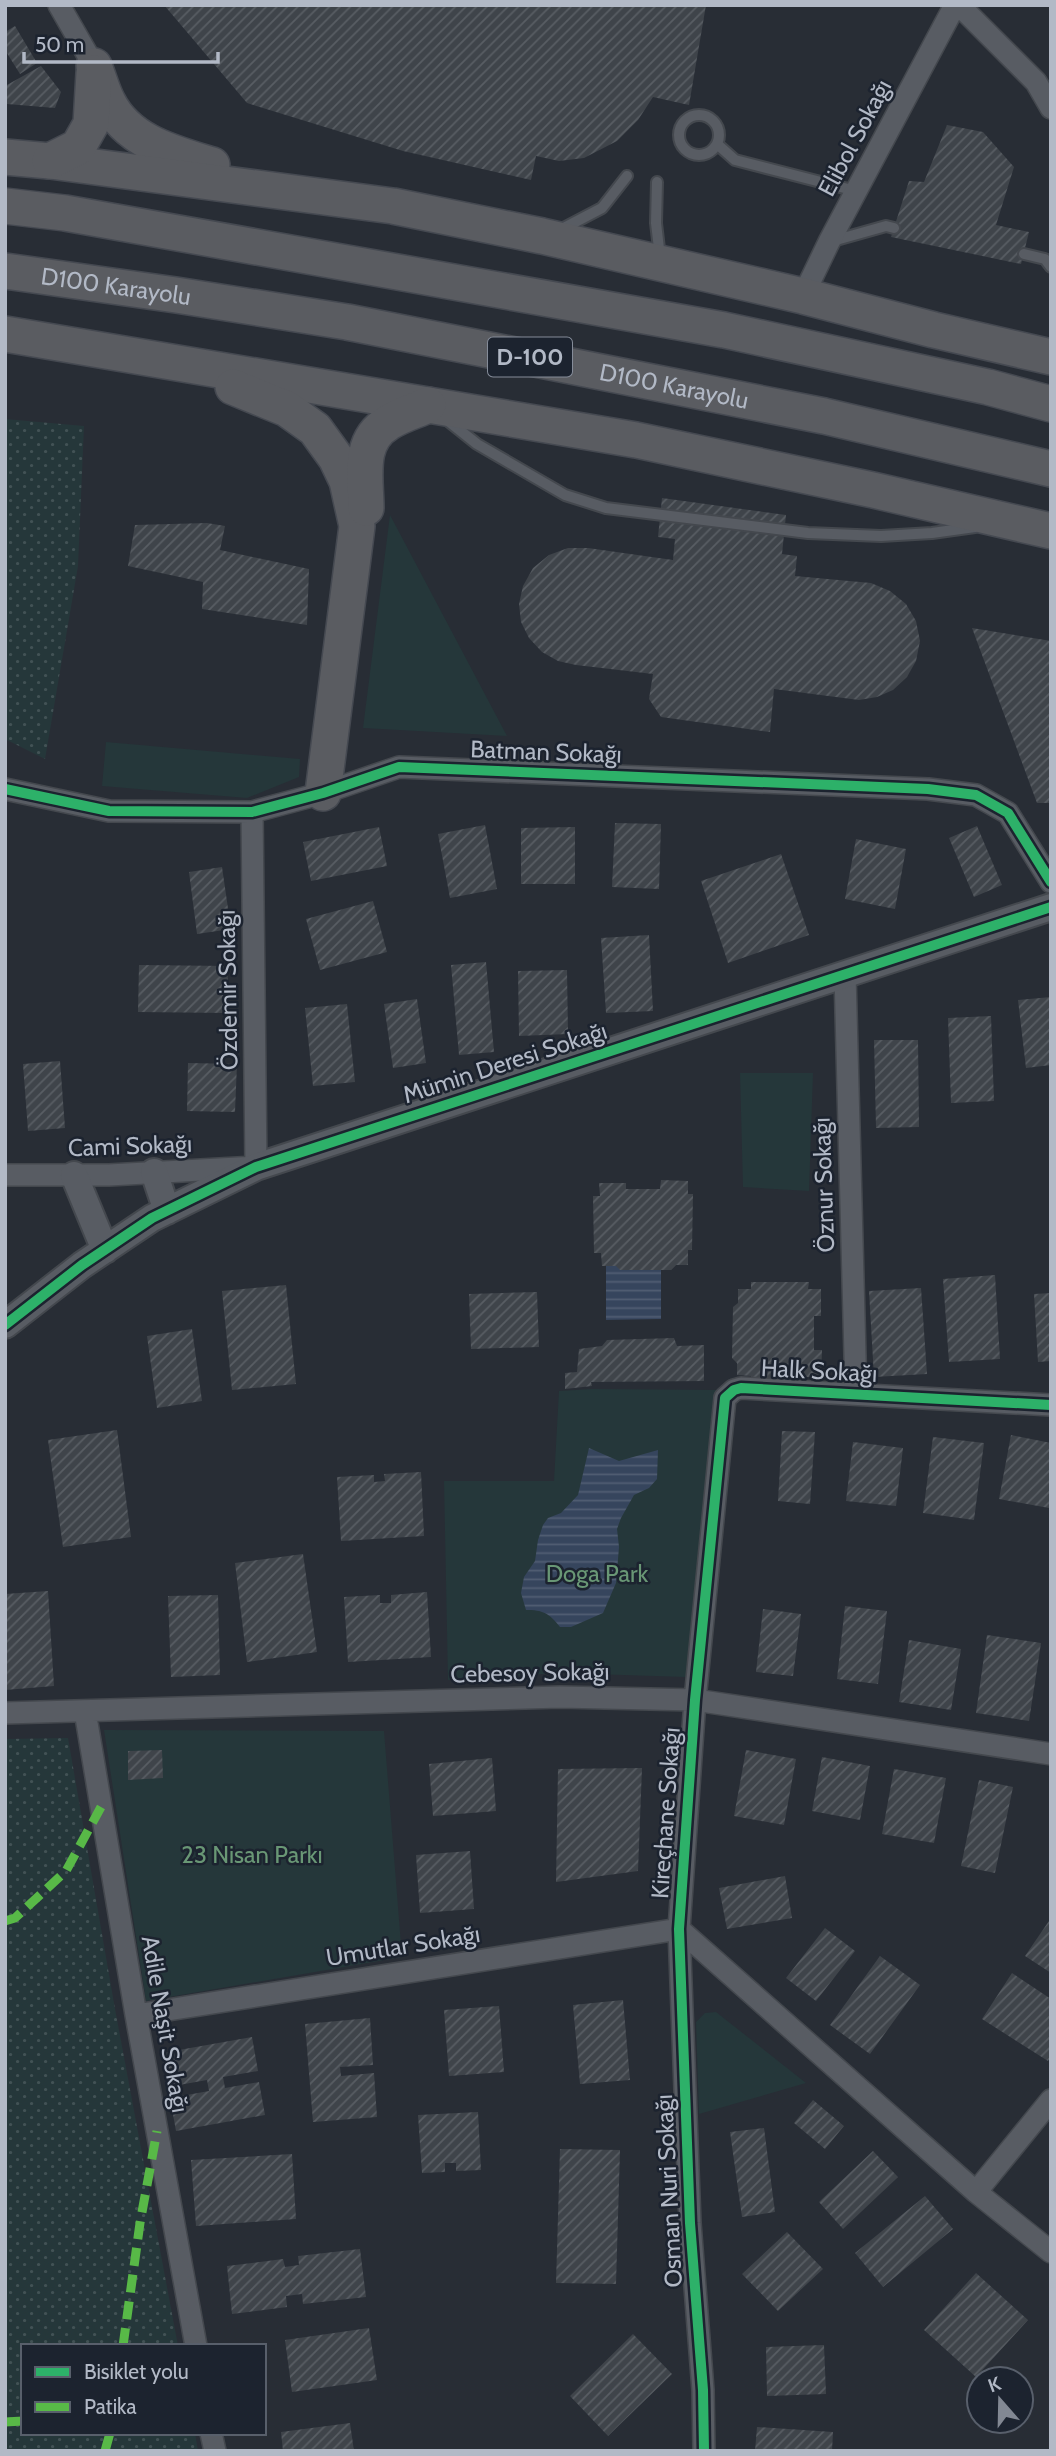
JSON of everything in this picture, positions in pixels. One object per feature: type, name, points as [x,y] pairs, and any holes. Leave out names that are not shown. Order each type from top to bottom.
[{"type":"highway","points":[[94,66],[108,103],[124,124],[161,149],[311,195]]},
{"type":"highway","points":[[50,161],[78,147],[91,124],[94,66]]},
{"type":"highway","points":[[102,167],[153,161],[161,149]]},
{"type":"highway","points":[[5,157],[102,167],[393,206],[660,263],[1051,357]]},
{"type":"highway","name":"D-100","points":[[5,206],[65,213],[724,330],[988,387],[1051,404]]},
{"type":"highway","name":"D100 Karayolu","points":[[5,271],[347,322],[824,416],[1051,469]]},
{"type":"highway","points":[[5,334],[636,440],[873,489],[1051,531]]},
{"type":"highway","points":[[182,364],[287,409],[315,429],[337,458],[347,481],[361,550]]},
{"type":"highway","points":[[331,790],[361,550],[365,460],[374,434],[387,423],[428,405]]},
{"type":"street","points":[[59,5],[94,66]]},
{"type":"street","points":[[957,5],[1036,82],[1051,108]]},
{"type":"street","name":"Elibol Sokağı","points":[[803,296],[856,191],[957,5]]},
{"type":"street","name":"Batman Sokağı","points":[[5,789],[109,811],[252,812],[399,767],[928,789],[976,795],[1009,813],[1051,882]]},
{"type":"street","name":"Özdemir Sokağı","points":[[252,812],[256,1167]]},
{"type":"street","name":"Mümin Deresi Sokağı","points":[[5,1325],[152,1218],[256,1167],[1051,907]]},
{"type":"street","name":"Öznur Sokağı","points":[[845,974],[856,1394]]},
{"type":"street","name":"Cami Sokağı","points":[[5,1175],[74,1175],[256,1167]]},
{"type":"street","points":[[153,1172],[167,1211]]},
{"type":"street","points":[[74,1175],[105,1250]]},
{"type":"street","name":"Halk Sokağı","points":[[695,1700],[725,1398],[734,1390],[741,1388],[1051,1405]]},
{"type":"street","name":"Cebesoy Sokağı","points":[[5,1713],[560,1697],[695,1700],[1051,1754]]},
{"type":"street","name":"Kireçhane Sokağı","points":[[695,1700],[679,1929],[976,2192],[1051,2252]]},
{"type":"street","name":"Adile Naşit Sokağı","points":[[85,1711],[136,2015],[196,2344]]},
{"type":"street","name":"Umutlar Sokağı","points":[[136,2015],[679,1929]]},
{"type":"street","name":"Osman Nuri Sokağı","points":[[679,1929],[690,2223],[703,2390],[704,2451]]},
{"type":"street","points":[[976,2192],[1051,2100]]},
{"type":"lane","points":[[717,144],[735,160],[856,191]]},
{"type":"lane","points":[[542,236],[570,226],[602,208],[627,176]]},
{"type":"lane","points":[[657,182],[656,223],[660,263]]},
{"type":"lane","points":[[830,242],[886,226],[894,228]]},
{"type":"lane","points":[[1024,254],[1045,259],[1051,267]]},
{"type":"lane","points":[[428,405],[477,444],[565,495],[606,508],[808,533],[881,536],[932,533],[1011,522]]},
{"type":"green space","points":[[5,419],[84,426],[78,566],[45,759],[5,739]]},
{"type":"green space","points":[[390,515],[507,736],[363,728]]},
{"type":"green space","points":[[106,742],[300,759],[299,777],[247,798],[102,786]]},
{"type":"green space","points":[[740,1073],[813,1073],[809,1191],[743,1187]]},
{"type":"green space","name":"Doga Park","points":[[719,1390],[686,1677],[560,1673],[448,1680],[444,1481],[554,1481],[559,1391]]},
{"type":"green space","name":"23 Nisan Parkı","points":[[104,1730],[384,1731],[402,1957],[146,2001]]},
{"type":"green space","points":[[68,1738],[178,2344],[21,2344],[21,2435],[195,2435],[198,2451],[5,2451],[5,1739]]},
{"type":"green space","points":[[716,2012],[806,2083],[699,2114],[696,2022],[705,2013]]},
{"type":"water","points":[[606,1251],[661,1252],[661,1319],[606,1320]]},
{"type":"water","points":[[589,1448],[619,1461],[658,1450],[657,1479],[649,1488],[634,1495],[621,1518],[617,1529],[619,1547],[616,1583],[603,1613],[571,1627],[560,1627],[545,1613],[526,1610],[521,1593],[524,1577],[535,1561],[543,1525],[548,1518],[561,1513],[578,1495]]},
{"type":"building","points":[[164,5],[706,5],[689,105],[653,97],[638,120],[617,141],[584,158],[559,161],[536,156],[531,180],[403,151],[247,103]]},
{"type":"building","points":[[15,26],[37,63],[20,74],[5,50],[5,32]]},
{"type":"building","points":[[41,66],[61,92],[55,108],[7,104],[5,86]]},
{"type":"building","points":[[947,125],[983,132],[1014,167],[996,225],[1029,232],[1021,264],[891,237],[909,181],[924,182]]},
{"type":"building","points":[[662,498],[786,515],[782,554],[797,556],[795,576],[871,583],[890,591],[906,604],[916,621],[920,641],[916,661],[907,677],[893,690],[877,697],[859,700],[774,689],[770,732],[661,717],[649,699],[653,674],[576,665],[558,661],[542,652],[529,638],[521,622],[519,604],[523,586],[533,568],[549,555],[568,548],[588,548],[673,560],[675,539],[658,537]]},
{"type":"building","points":[[207,523],[225,526],[220,550],[309,569],[307,625],[202,609],[203,582],[128,566],[135,525]]},
{"type":"building","points":[[972,628],[1051,641],[1051,803],[1037,803]]},
{"type":"building","points":[[615,823],[661,824],[659,889],[612,887]]},
{"type":"building","points":[[485,825],[497,889],[450,898],[438,834]]},
{"type":"building","points":[[977,826],[1002,885],[974,897],[949,838]]},
{"type":"building","points":[[379,827],[387,866],[311,881],[303,842]]},
{"type":"building","points":[[575,827],[575,884],[521,884],[521,828]]},
{"type":"building","points":[[856,839],[906,849],[895,909],[845,899]]},
{"type":"building","points":[[781,854],[809,935],[728,963],[701,881]]},
{"type":"building","points":[[222,867],[231,929],[197,934],[189,872]]},
{"type":"building","points":[[373,901],[387,952],[320,970],[306,919]]},
{"type":"building","points":[[649,935],[653,1011],[606,1013],[601,938]]},
{"type":"building","points":[[486,962],[494,1052],[459,1055],[451,965]]},
{"type":"building","points":[[139,965],[228,966],[227,1013],[138,1012]]},
{"type":"building","points":[[567,970],[568,1034],[519,1036],[518,971]]},
{"type":"building","points":[[1051,997],[1051,1065],[1026,1068],[1018,1000]]},
{"type":"building","points":[[417,999],[426,1063],[393,1068],[384,1004]]},
{"type":"building","points":[[347,1004],[355,1082],[313,1086],[305,1008]]},
{"type":"building","points":[[991,1016],[994,1101],[951,1103],[948,1018]]},
{"type":"building","points":[[874,1040],[918,1040],[919,1127],[876,1128]]},
{"type":"building","points":[[60,1061],[65,1128],[28,1131],[23,1064]]},
{"type":"building","points":[[188,1063],[237,1064],[235,1112],[187,1111]]},
{"type":"building","points":[[661,1180],[688,1181],[688,1194],[693,1194],[692,1250],[688,1250],[688,1265],[676,1265],[671,1270],[620,1270],[616,1266],[602,1266],[601,1253],[594,1253],[593,1196],[600,1196],[599,1183],[626,1183],[626,1189],[660,1189]]},
{"type":"building","points":[[995,1275],[1000,1359],[949,1362],[943,1279]]},
{"type":"building","points":[[751,1282],[809,1282],[808,1289],[821,1289],[821,1316],[814,1316],[814,1350],[822,1350],[821,1377],[807,1377],[807,1382],[751,1380],[751,1376],[737,1375],[737,1363],[732,1358],[733,1307],[738,1303],[738,1289],[751,1289]]},
{"type":"building","points":[[286,1285],[296,1384],[232,1390],[222,1291]]},
{"type":"building","points":[[921,1288],[927,1374],[874,1377],[869,1291]]},
{"type":"building","points":[[537,1292],[539,1347],[471,1349],[469,1294]]},
{"type":"building","points":[[1051,1293],[1051,1361],[1038,1362],[1034,1294]]},
{"type":"building","points":[[192,1329],[202,1401],[157,1408],[147,1336]]},
{"type":"building","points":[[674,1338],[677,1346],[704,1345],[704,1381],[591,1382],[592,1386],[565,1389],[565,1373],[577,1372],[579,1349],[602,1346],[607,1340]]},
{"type":"building","points":[[117,1430],[131,1537],[63,1547],[48,1440]]},
{"type":"building","points":[[782,1431],[815,1432],[810,1504],[778,1501]]},
{"type":"building","points":[[1011,1435],[1051,1443],[1049,1508],[999,1499]]},
{"type":"building","points":[[933,1437],[984,1443],[974,1520],[923,1513]]},
{"type":"building","points":[[853,1442],[903,1448],[896,1506],[846,1501]]},
{"type":"building","points":[[421,1472],[424,1536],[341,1541],[337,1477],[374,1475],[374,1482],[385,1481],[384,1474]]},
{"type":"building","points":[[303,1554],[317,1652],[247,1662],[235,1563]]},
{"type":"building","points":[[48,1591],[54,1686],[5,1690],[5,1594]]},
{"type":"building","points":[[427,1592],[431,1657],[348,1662],[344,1597],[380,1595],[380,1603],[391,1603],[391,1595]]},
{"type":"building","points":[[218,1595],[220,1675],[171,1677],[168,1596]]},
{"type":"building","points":[[845,1606],[887,1611],[878,1684],[837,1679]]},
{"type":"building","points":[[763,1609],[801,1614],[793,1676],[756,1672]]},
{"type":"building","points":[[987,1635],[1041,1643],[1029,1721],[976,1713]]},
{"type":"building","points":[[909,1640],[961,1649],[951,1710],[899,1702]]},
{"type":"building","points":[[162,1750],[163,1778],[128,1780],[128,1751]]},
{"type":"building","points":[[746,1750],[796,1759],[784,1825],[734,1816]]},
{"type":"building","points":[[822,1757],[870,1766],[860,1820],[812,1811]]},
{"type":"building","points":[[492,1758],[496,1811],[433,1816],[429,1764]]},
{"type":"building","points":[[642,1768],[638,1871],[556,1882],[558,1769]]},
{"type":"building","points":[[894,1769],[946,1778],[934,1843],[882,1834]]},
{"type":"building","points":[[979,1780],[1013,1787],[995,1873],[961,1866]]},
{"type":"building","points":[[470,1851],[474,1909],[420,1913],[416,1855]]},
{"type":"building","points":[[785,1876],[792,1918],[727,1929],[719,1888]]},
{"type":"building","points":[[1051,1918],[1051,1973],[1025,1956]]},
{"type":"building","points":[[825,1928],[855,1951],[816,2001],[786,1978]]},
{"type":"building","points":[[880,1956],[920,1985],[870,2054],[830,2025]]},
{"type":"building","points":[[1012,1973],[1051,1999],[1051,2056],[1048,2061],[982,2019]]},
{"type":"building","points":[[623,2000],[630,2080],[580,2084],[573,2005]]},
{"type":"building","points":[[499,2006],[504,2072],[449,2076],[444,2010]]},
{"type":"building","points":[[370,2018],[373,2065],[340,2067],[341,2076],[374,2073],[377,2117],[313,2122],[305,2024]]},
{"type":"building","points":[[252,2037],[258,2071],[223,2077],[225,2088],[259,2082],[265,2115],[176,2131],[170,2098],[209,2091],[207,2080],[168,2087],[162,2053]]},
{"type":"building","points":[[813,2100],[844,2126],[825,2149],[794,2123]]},
{"type":"building","points":[[478,2112],[481,2170],[456,2171],[456,2163],[445,2163],[445,2172],[422,2173],[418,2115]]},
{"type":"building","points":[[764,2128],[775,2212],[742,2217],[730,2132]]},
{"type":"building","points":[[560,2149],[620,2150],[616,2284],[556,2283]]},
{"type":"building","points":[[873,2151],[898,2177],[843,2229],[819,2202]]},
{"type":"building","points":[[292,2154],[296,2219],[196,2226],[191,2160]]},
{"type":"building","points":[[925,2196],[953,2229],[883,2287],[855,2253]]},
{"type":"building","points":[[787,2232],[823,2269],[778,2311],[742,2274]]},
{"type":"building","points":[[360,2249],[366,2297],[303,2304],[302,2294],[286,2296],[287,2307],[232,2314],[227,2266],[283,2259],[285,2267],[299,2265],[298,2256]]},
{"type":"building","points":[[976,2273],[1028,2320],[987,2365],[965,2367],[924,2330]]},
{"type":"building","points":[[369,2328],[377,2380],[292,2392],[285,2340]]},
{"type":"building","points":[[633,2334],[672,2374],[608,2436],[570,2396]]},
{"type":"building","points":[[824,2345],[826,2394],[767,2396],[766,2347]]},
{"type":"building","points":[[350,2423],[354,2451],[283,2451],[281,2432]]},
{"type":"building","points":[[757,2427],[833,2432],[832,2451],[755,2451]]},
{"type":"marked path","points":[[5,1921],[15,1918],[66,1871],[101,1807]]},
{"type":"marked path","points":[[123,2344],[140,2223],[157,2131]]},
{"type":"marked path","points":[[5,2422],[21,2421]]},
{"type":"marked path","points":[[105,2451],[109,2435]]},
{"type":"cycle path","points":[[5,789],[109,811],[252,812],[323,793],[399,767],[928,789],[976,795],[1008,813],[1051,882]]},
{"type":"cycle path","points":[[5,1325],[82,1265],[152,1218],[256,1167],[1051,907]]},
{"type":"cycle path","points":[[704,2451],[703,2390],[690,2223],[679,1929],[695,1700],[725,1398],[741,1388],[1051,1405]]}]
